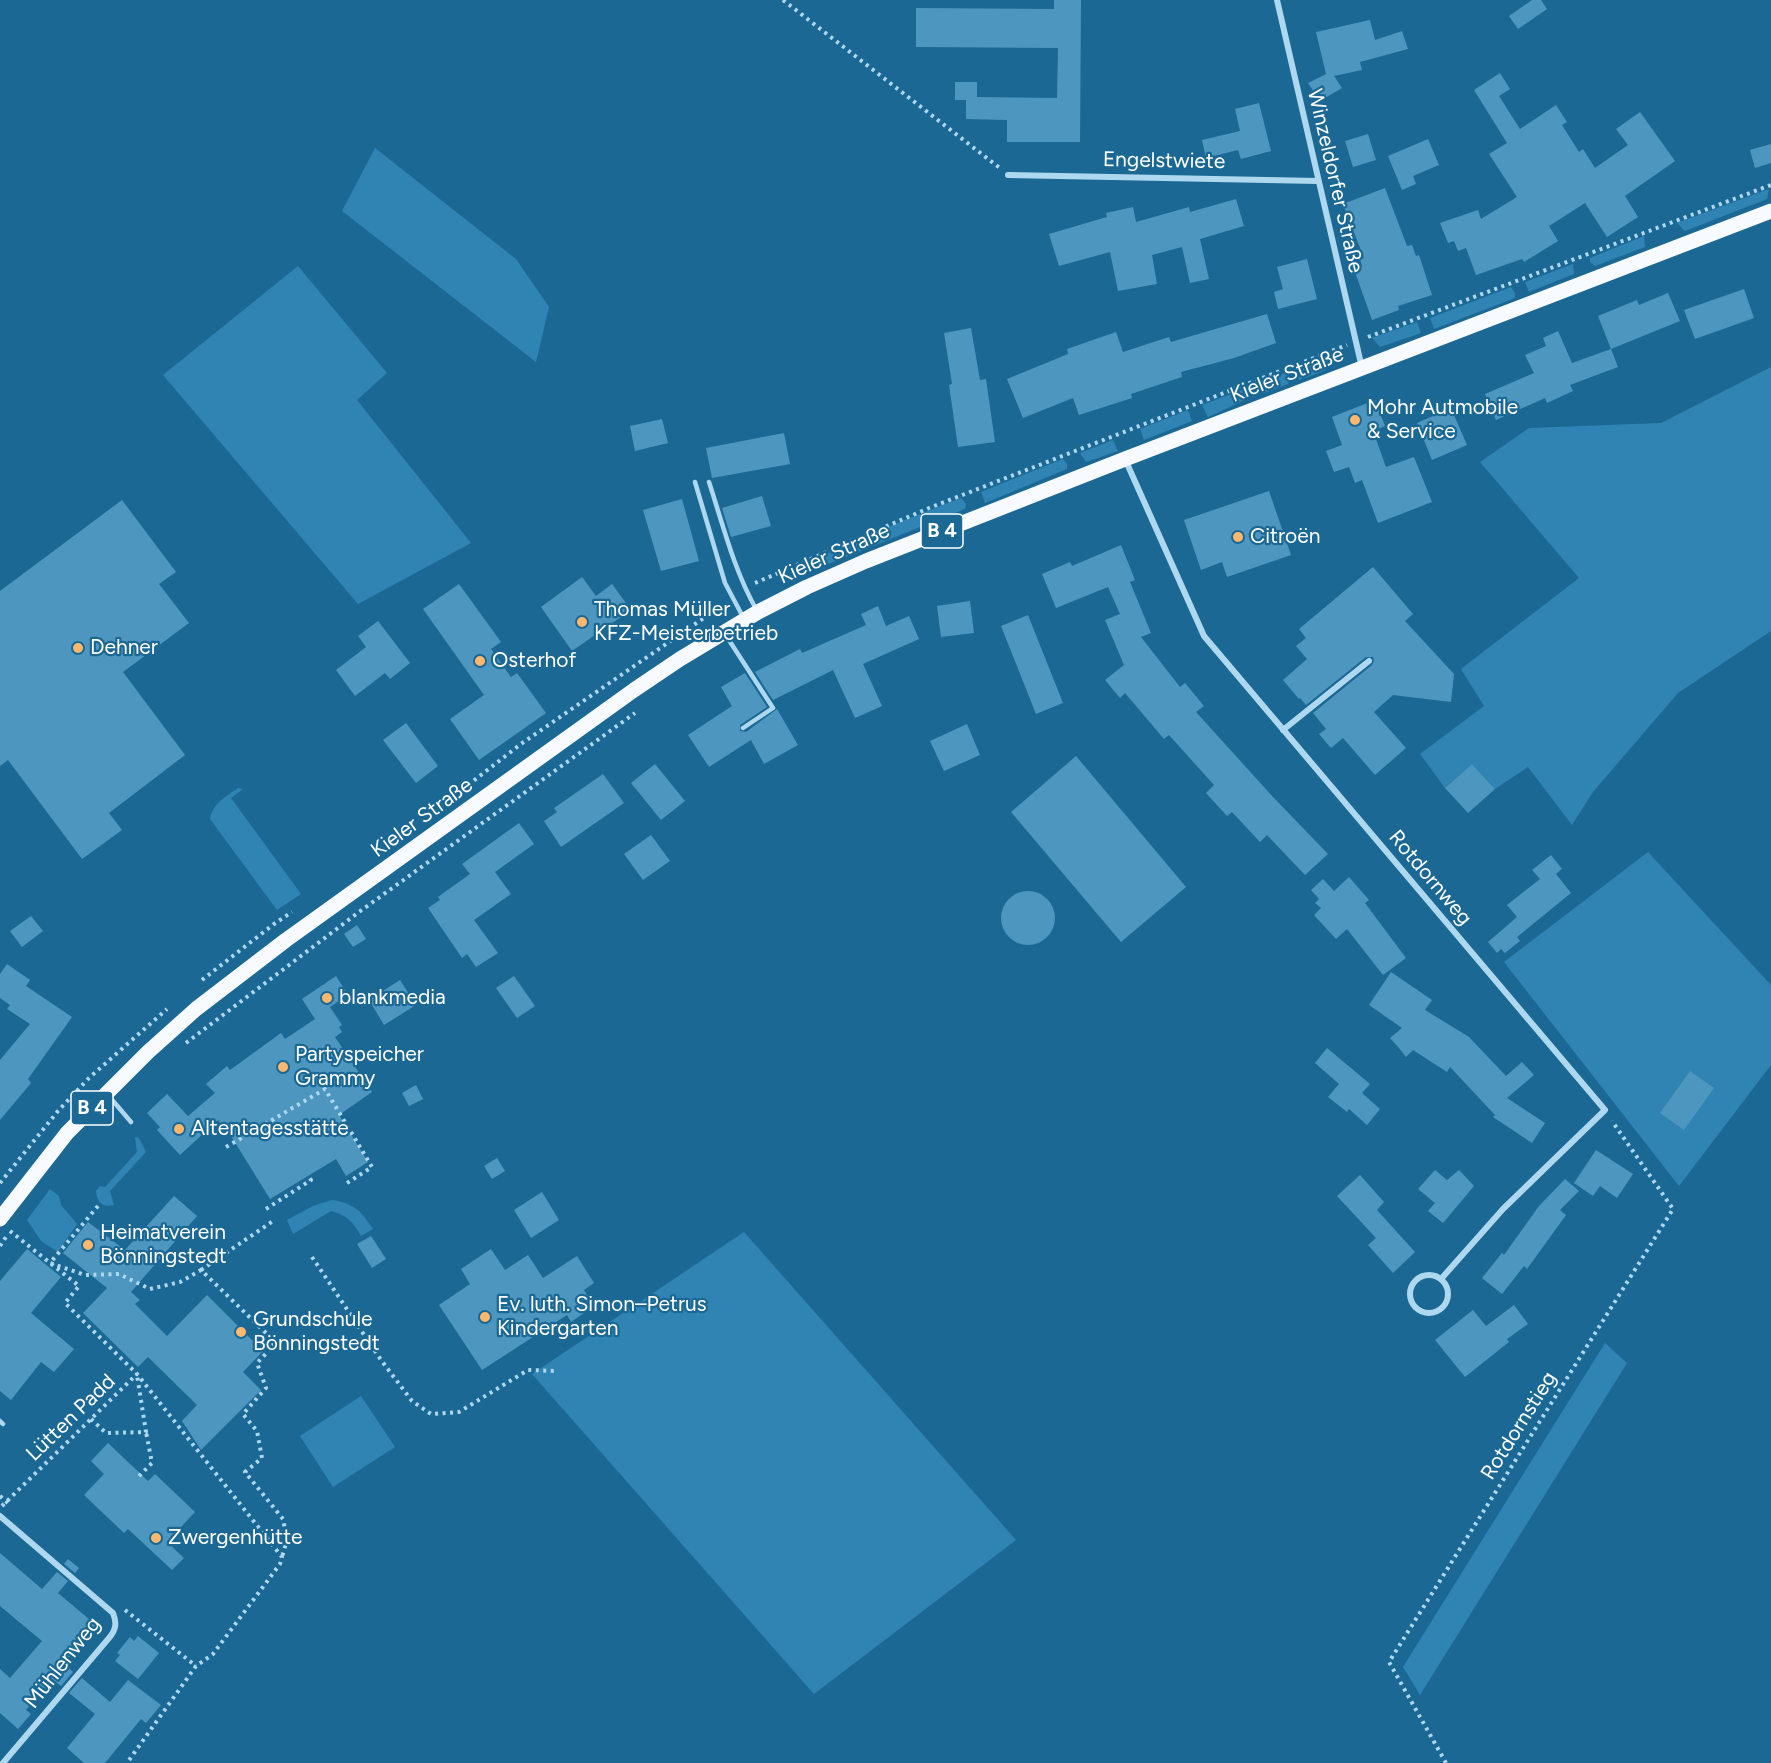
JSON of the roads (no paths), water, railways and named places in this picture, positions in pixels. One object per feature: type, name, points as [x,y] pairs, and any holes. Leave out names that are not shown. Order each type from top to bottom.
[{"type":"main road","name":"Kieler Straße","points":[[0,1219],[67,1133],[196,1009],[286,940],[634,690],[751,616],[807,587],[866,561],[1771,211]]},
{"type":"street","name":"Winzeldorfer Straße","points":[[1277,0],[1362,369]]},
{"type":"street","name":"Engelstwiete","points":[[1008,175],[1318,181]]},
{"type":"street","name":"Rotdornweg","points":[[1125,459],[1204,636],[1605,1110],[1503,1209],[1441,1278]]},
{"type":"street","points":[[1283,730],[1369,661]]},
{"type":"street","points":[[1425,1275],[1441,1278],[1448,1292],[1444,1306],[1433,1313],[1417,1309],[1410,1301],[1412,1284],[1425,1275]]},
{"type":"street","name":"Mühlenweg","points":[[0,1516],[113,1614],[116,1624],[114,1632],[3,1763]]},
{"type":"lane","points":[[695,482],[725,583],[732,598],[751,616]]},
{"type":"lane","points":[[709,482],[745,590],[751,616]]},
{"type":"lane","points":[[723,632],[773,708],[742,728]]},
{"type":"lane","points":[[107,1093],[131,1122]]},
{"type":"place","name":"Mohr Autmobile & Service","points":[[1355,420]]},
{"type":"place","name":"Citroën","points":[[1238,537]]},
{"type":"place","name":"Thomas Müller KFZ-Meisterbetrieb","points":[[582,622]]},
{"type":"place","name":"Dehner","points":[[78,648]]},
{"type":"place","name":"Osterhof","points":[[480,661]]},
{"type":"place","name":"blankmedia","points":[[327,998]]},
{"type":"place","name":"Partyspeicher Grammy","points":[[283,1067]]},
{"type":"place","name":"Altentagesstätte","points":[[179,1129]]},
{"type":"place","name":"Heimatverein Bönningstedt","points":[[88,1245]]},
{"type":"place","name":"Ev. luth. Simon–Petrus Kindergarten","points":[[485,1317]]},
{"type":"place","name":"Grundschule Bönningstedt","points":[[241,1332]]},
{"type":"place","name":"Zwergenhütte","points":[[156,1538]]}]
